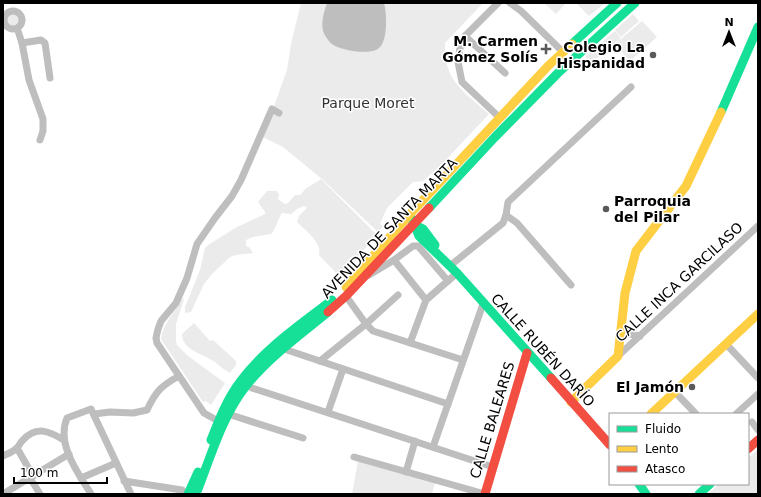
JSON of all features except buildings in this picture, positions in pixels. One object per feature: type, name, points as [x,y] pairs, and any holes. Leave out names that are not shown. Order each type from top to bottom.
[{"type":"main road","name":"AVENIDA DE SANTA MARTA","points":[[344,294],[410,214],[500,118],[563,52],[617,3]]},
{"type":"main road","name":"AVENIDA DE SANTA MARTA","points":[[194,493],[218,421],[228,402],[243,384],[271,360],[281,346],[364,278],[538,93],[634,3]]},
{"type":"main road","points":[[571,402],[618,356],[627,282],[636,251],[686,186],[756,38],[758,26]]},
{"type":"main road","points":[[403,236],[421,232],[425,213]]},
{"type":"main road","name":"CALLE RUBÉN DARÍO","points":[[410,214],[414,225],[456,273]]},
{"type":"main road","points":[[404,223],[414,225]]},
{"type":"main road","name":"CALLE RUBÉN DARÍO","points":[[421,232],[483,304],[609,444]]},
{"type":"main road","points":[[652,413],[758,314]]},
{"type":"main road","name":"CALLE BALEARES","points":[[485,494],[527,353]]},
{"type":"main road","name":"AVENIDA DE SANTA MARTA","points":[[194,493],[228,414],[243,384]]},
{"type":"main road","points":[[749,448],[758,440]]},
{"type":"main road","points":[[640,485],[646,494]]},
{"type":"main road","points":[[699,494],[709,485]]},
{"type":"street","points":[[498,3],[464,36],[458,62],[462,82],[500,118]]},
{"type":"street","points":[[515,5],[563,52]]},
{"type":"street","points":[[14,11],[21,15],[22,24],[17,28],[11,29],[6,26],[4,14],[14,11]]},
{"type":"street","points":[[17,28],[22,42],[29,80],[43,119],[43,131],[40,140]]},
{"type":"street","points":[[464,36],[505,73]]},
{"type":"street","points":[[22,42],[41,40],[45,42],[50,78]]},
{"type":"street","points":[[451,266],[503,223],[508,202],[631,87]]},
{"type":"street","points":[[218,421],[204,413],[157,343],[156,338],[161,321],[176,303],[187,278],[197,244],[232,196],[241,180],[272,110],[279,113]]},
{"type":"street","points":[[506,215],[518,223],[572,285]]},
{"type":"street","name":"CALLE INCA GARCILASO","points":[[618,356],[758,226]]},
{"type":"street","points":[[364,278],[394,260],[413,246],[418,246],[448,281]]},
{"type":"street","points":[[394,260],[426,300]]},
{"type":"street","points":[[410,343],[426,300],[456,273]]},
{"type":"street","points":[[344,294],[373,331],[463,360]]},
{"type":"street","points":[[320,361],[366,324],[398,295]]},
{"type":"street","points":[[433,447],[483,304]]},
{"type":"street","points":[[621,328],[630,334],[640,336]]},
{"type":"street","points":[[726,344],[758,378]]},
{"type":"street","points":[[281,346],[343,369],[448,404]]},
{"type":"street","points":[[328,412],[343,369]]},
{"type":"street","points":[[90,494],[69,454],[64,440],[65,423],[67,418],[93,412],[133,413],[147,410],[163,385],[179,376]]},
{"type":"street","points":[[243,384],[493,467]]},
{"type":"street","points":[[675,392],[695,413]]},
{"type":"street","points":[[740,413],[758,394]]},
{"type":"street","points":[[93,412],[131,494]]},
{"type":"street","points":[[228,414],[303,438]]},
{"type":"street","points":[[752,422],[758,430]]},
{"type":"street","points":[[3,456],[17,448],[30,433],[40,431],[49,432],[64,440]]},
{"type":"street","points":[[406,472],[415,441]]},
{"type":"street","points":[[17,448],[40,494]]},
{"type":"street","points":[[3,494],[69,454]]},
{"type":"street","points":[[354,457],[485,494]]},
{"type":"street","points":[[81,478],[116,464]]},
{"type":"street","points":[[124,481],[194,493]]},
{"type":"green space","name":"Parque Moret","points":[[301,3],[483,3],[445,43],[445,56],[451,76],[457,84],[471,99],[489,114],[441,165],[423,181],[413,182],[387,208],[380,224],[383,226],[378,232],[322,179],[283,147],[263,137],[287,70],[291,44]]},
{"type":"green space","points":[[544,3],[566,3],[556,14]]},
{"type":"green space","points":[[576,3],[605,3],[589,16]]},
{"type":"green space","points":[[13,13],[18,15],[20,20],[18,25],[13,27],[8,25],[6,20],[8,15]]},
{"type":"green space","points":[[633,14],[639,21],[621,37],[615,30]]},
{"type":"green space","points":[[642,21],[657,37],[630,61],[615,44]]},
{"type":"green space","points":[[615,31],[621,38],[591,63],[585,57]]},
{"type":"green space","points":[[321,179],[376,234],[344,276],[340,277],[319,255],[316,241],[297,222],[299,216],[307,208],[304,206],[291,214],[282,213],[275,229],[271,234],[253,237],[246,240],[246,246],[249,247],[253,253],[230,257],[211,275],[204,284],[191,312],[185,313],[185,307],[200,270],[205,248],[208,245],[237,227],[265,214],[258,202],[267,191],[277,191],[279,195],[278,199],[285,204],[288,203],[295,195],[301,195],[307,188]]},
{"type":"green space","points":[[183,298],[184,299],[176,324],[177,345],[188,356],[225,383],[211,405],[206,401],[203,402],[161,339],[164,328]]},
{"type":"green space","points":[[194,323],[210,341],[213,340],[236,361],[236,365],[230,373],[185,344],[182,334]]},
{"type":"green space","points":[[758,449],[758,494],[708,494],[718,485],[749,485],[749,457]]},
{"type":"green space","points":[[358,461],[435,483],[432,494],[352,494]]},
{"type":"shaded area","points":[[327,3],[384,3],[386,27],[384,39],[379,48],[369,52],[362,52],[348,50],[332,44],[325,36],[322,27]]},
{"type":"traffic: fast","points":[[572,44],[617,3]]},
{"type":"traffic: fast","points":[[429,208],[495,137],[558,73],[635,3]]},
{"type":"traffic: fast","points":[[721,112],[758,27]]},
{"type":"traffic: fast","points":[[412,219],[419,236],[457,273],[551,378]]},
{"type":"traffic: fast","points":[[413,224],[423,229],[435,245]]},
{"type":"traffic: fast","points":[[211,440],[231,395],[250,370],[271,348],[332,300]]},
{"type":"traffic: fast","points":[[196,494],[223,424],[246,386],[265,365],[328,312]]},
{"type":"traffic: fast","points":[[188,494],[198,472]]},
{"type":"traffic: fast","points":[[640,485],[646,494]]},
{"type":"traffic: fast","points":[[699,494],[709,485]]},
{"type":"traffic: slow","points":[[346,287],[410,214],[549,65],[572,44]]},
{"type":"traffic: slow","points":[[571,402],[618,356],[625,293],[636,251],[686,186],[721,112]]},
{"type":"traffic: slow","points":[[652,413],[758,314]]},
{"type":"traffic: jam","points":[[328,312],[346,296],[429,208]]},
{"type":"traffic: jam","points":[[485,494],[527,353]]},
{"type":"traffic: jam","points":[[551,378],[609,444]]},
{"type":"traffic: jam","points":[[749,448],[758,440]]},
{"type":"place","name":"M. Carmen Gómez Solís","points":[[546,49]]},
{"type":"place","name":"Colegio La Hispanidad","points":[[653,55]]},
{"type":"place","name":"Parroquia del Pilar","points":[[606,209]]},
{"type":"place","name":"El Jamón","points":[[692,387]]}]
